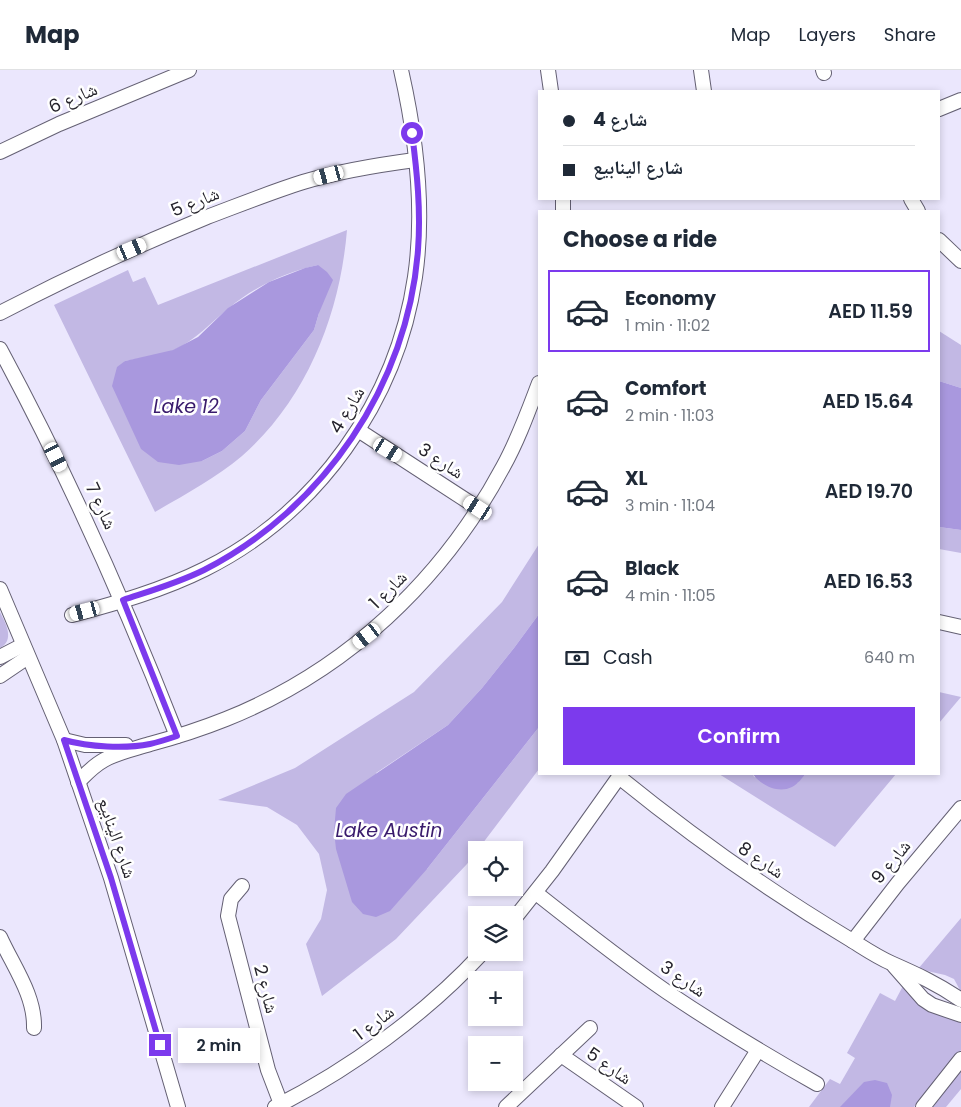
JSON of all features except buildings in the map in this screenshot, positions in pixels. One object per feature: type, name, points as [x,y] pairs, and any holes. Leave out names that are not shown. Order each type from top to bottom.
[{"type":"street","name":"شارع 6","points":[[0,152],[59,124],[189,70]]},
{"type":"street","name":"شارع 4","points":[[72,614],[123,600],[186,578],[226,558],[263,533],[313,488],[329,470],[358,430],[387,374],[398,346],[410,302],[416,268],[419,225],[415,160],[401,70]]},
{"type":"street","points":[[548,70],[552,90]]},
{"type":"street","points":[[701,70],[704,90]]},
{"type":"street","points":[[940,109],[961,100]]},
{"type":"street","name":"شارع 5","points":[[0,313],[132,249],[266,195],[302,182],[343,172],[415,160]]},
{"type":"street","points":[[940,241],[961,261]]},
{"type":"street","name":"شارع 7","points":[[0,349],[73,490],[123,600]]},
{"type":"street","name":"شارع 1","points":[[78,782],[94,766],[116,754],[226,719],[266,701],[303,681],[340,657],[393,614],[417,589],[460,536],[478,508],[503,467],[523,425],[538,386]]},
{"type":"street","name":"شارع 3","points":[[358,430],[478,508]]},
{"type":"street","name":"شارع الينابيع","points":[[0,589],[64,740],[127,928],[178,1107]]},
{"type":"street","points":[[123,600],[177,736]]},
{"type":"street","points":[[940,622],[961,627]]},
{"type":"street","points":[[0,657],[26,651]]},
{"type":"street","points":[[0,676],[26,651]]},
{"type":"street","name":"شارع 1","points":[[64,740],[85,745],[104,746],[150,744]]},
{"type":"street","points":[[523,908],[620,775]]},
{"type":"street","name":"شارع 8","points":[[620,775],[676,823],[813,917],[890,962],[926,978]]},
{"type":"street","name":"شارع 9","points":[[853,941],[898,883],[961,808]]},
{"type":"street","name":"شارع 2","points":[[242,886],[231,899],[228,916],[278,1105]]},
{"type":"street","name":"شارع 3","points":[[536,893],[666,992],[758,1050],[817,1084]]},
{"type":"street","points":[[0,937],[30,1000],[34,1012],[34,1028]]},
{"type":"street","name":"شارع 1","points":[[278,1105],[313,1086],[374,1046],[433,1000],[474,961]]},
{"type":"street","name":"شارع 8","points":[[890,962],[928,1002],[961,1014]]},
{"type":"street","points":[[916,991],[919,983],[933,975],[947,980],[957,997],[943,1009]]},
{"type":"street","points":[[506,1107],[590,1028]]},
{"type":"street","points":[[722,1107],[758,1050]]},
{"type":"street","name":"شارع 5","points":[[561,1055],[636,1107]]},
{"type":"street","points":[[923,1107],[961,1060]]},
{"type":"shaded area","points":[[347,230],[337,293],[328,323],[302,382],[285,408],[265,433],[242,456],[222,472],[155,512],[54,305],[128,270],[133,282],[145,277],[158,305]],"holes":[[[318,265],[319,313],[314,330],[261,400],[245,431],[222,451],[202,461],[142,449],[113,386],[125,361],[174,350],[203,331],[249,293],[282,276]]]},
{"type":"shaded area","points":[[940,332],[961,345],[961,388],[940,381]]},
{"type":"shaded area","points":[[940,527],[961,530],[961,553],[940,549]]},
{"type":"shaded area","points":[[538,546],[538,615],[482,688],[448,725],[376,773],[427,869],[538,728],[538,770],[484,841],[468,841],[468,863],[396,939],[322,996],[306,944],[321,919],[327,890],[319,854],[297,825],[267,807],[218,800],[295,768],[414,692],[502,602]]},
{"type":"shaded area","points":[[0,612],[7,627],[8,636],[5,645],[0,648]]},
{"type":"shaded area","points":[[940,692],[961,697],[940,722]]},
{"type":"shaded area","points":[[721,775],[753,775],[754,777],[797,783],[805,775],[895,775],[835,847]]},
{"type":"shaded area","points":[[961,918],[961,992],[954,979],[918,969]]},
{"type":"shaded area","points":[[904,984],[961,1019],[961,1050],[914,1107],[809,1107],[830,1079],[840,1084],[855,1058],[847,1053],[880,993],[895,1001]]},
{"type":"shaded area","points":[[961,1059],[961,1089],[946,1107],[923,1107]]},
{"type":"water","name":"Lake 12","points":[[318,265],[333,280],[314,330],[261,400],[245,431],[222,451],[202,461],[179,465],[158,462],[141,449],[112,386],[117,367],[125,361],[173,350],[198,337],[228,308],[269,282]]},
{"type":"water","points":[[940,381],[961,388],[961,530],[940,527]]},
{"type":"water","name":"Lake Austin","points":[[538,615],[538,728],[427,869],[390,911],[376,917],[363,914],[352,902],[336,849],[334,831],[336,808],[346,794],[448,725],[482,688]]},
{"type":"water","points":[[754,775],[805,775],[798,783],[787,789],[775,789],[765,785]]},
{"type":"water","points":[[875,1080],[887,1083],[892,1095],[890,1107],[840,1107],[864,1082]]},
{"type":"route","points":[[160,1045],[127,928],[64,740],[85,745],[104,746],[150,744],[177,736],[123,600],[196,574],[226,558],[263,533],[297,504],[329,470],[344,451],[370,410],[398,346],[405,324],[415,276],[419,225],[418,192],[412,133]]}]
